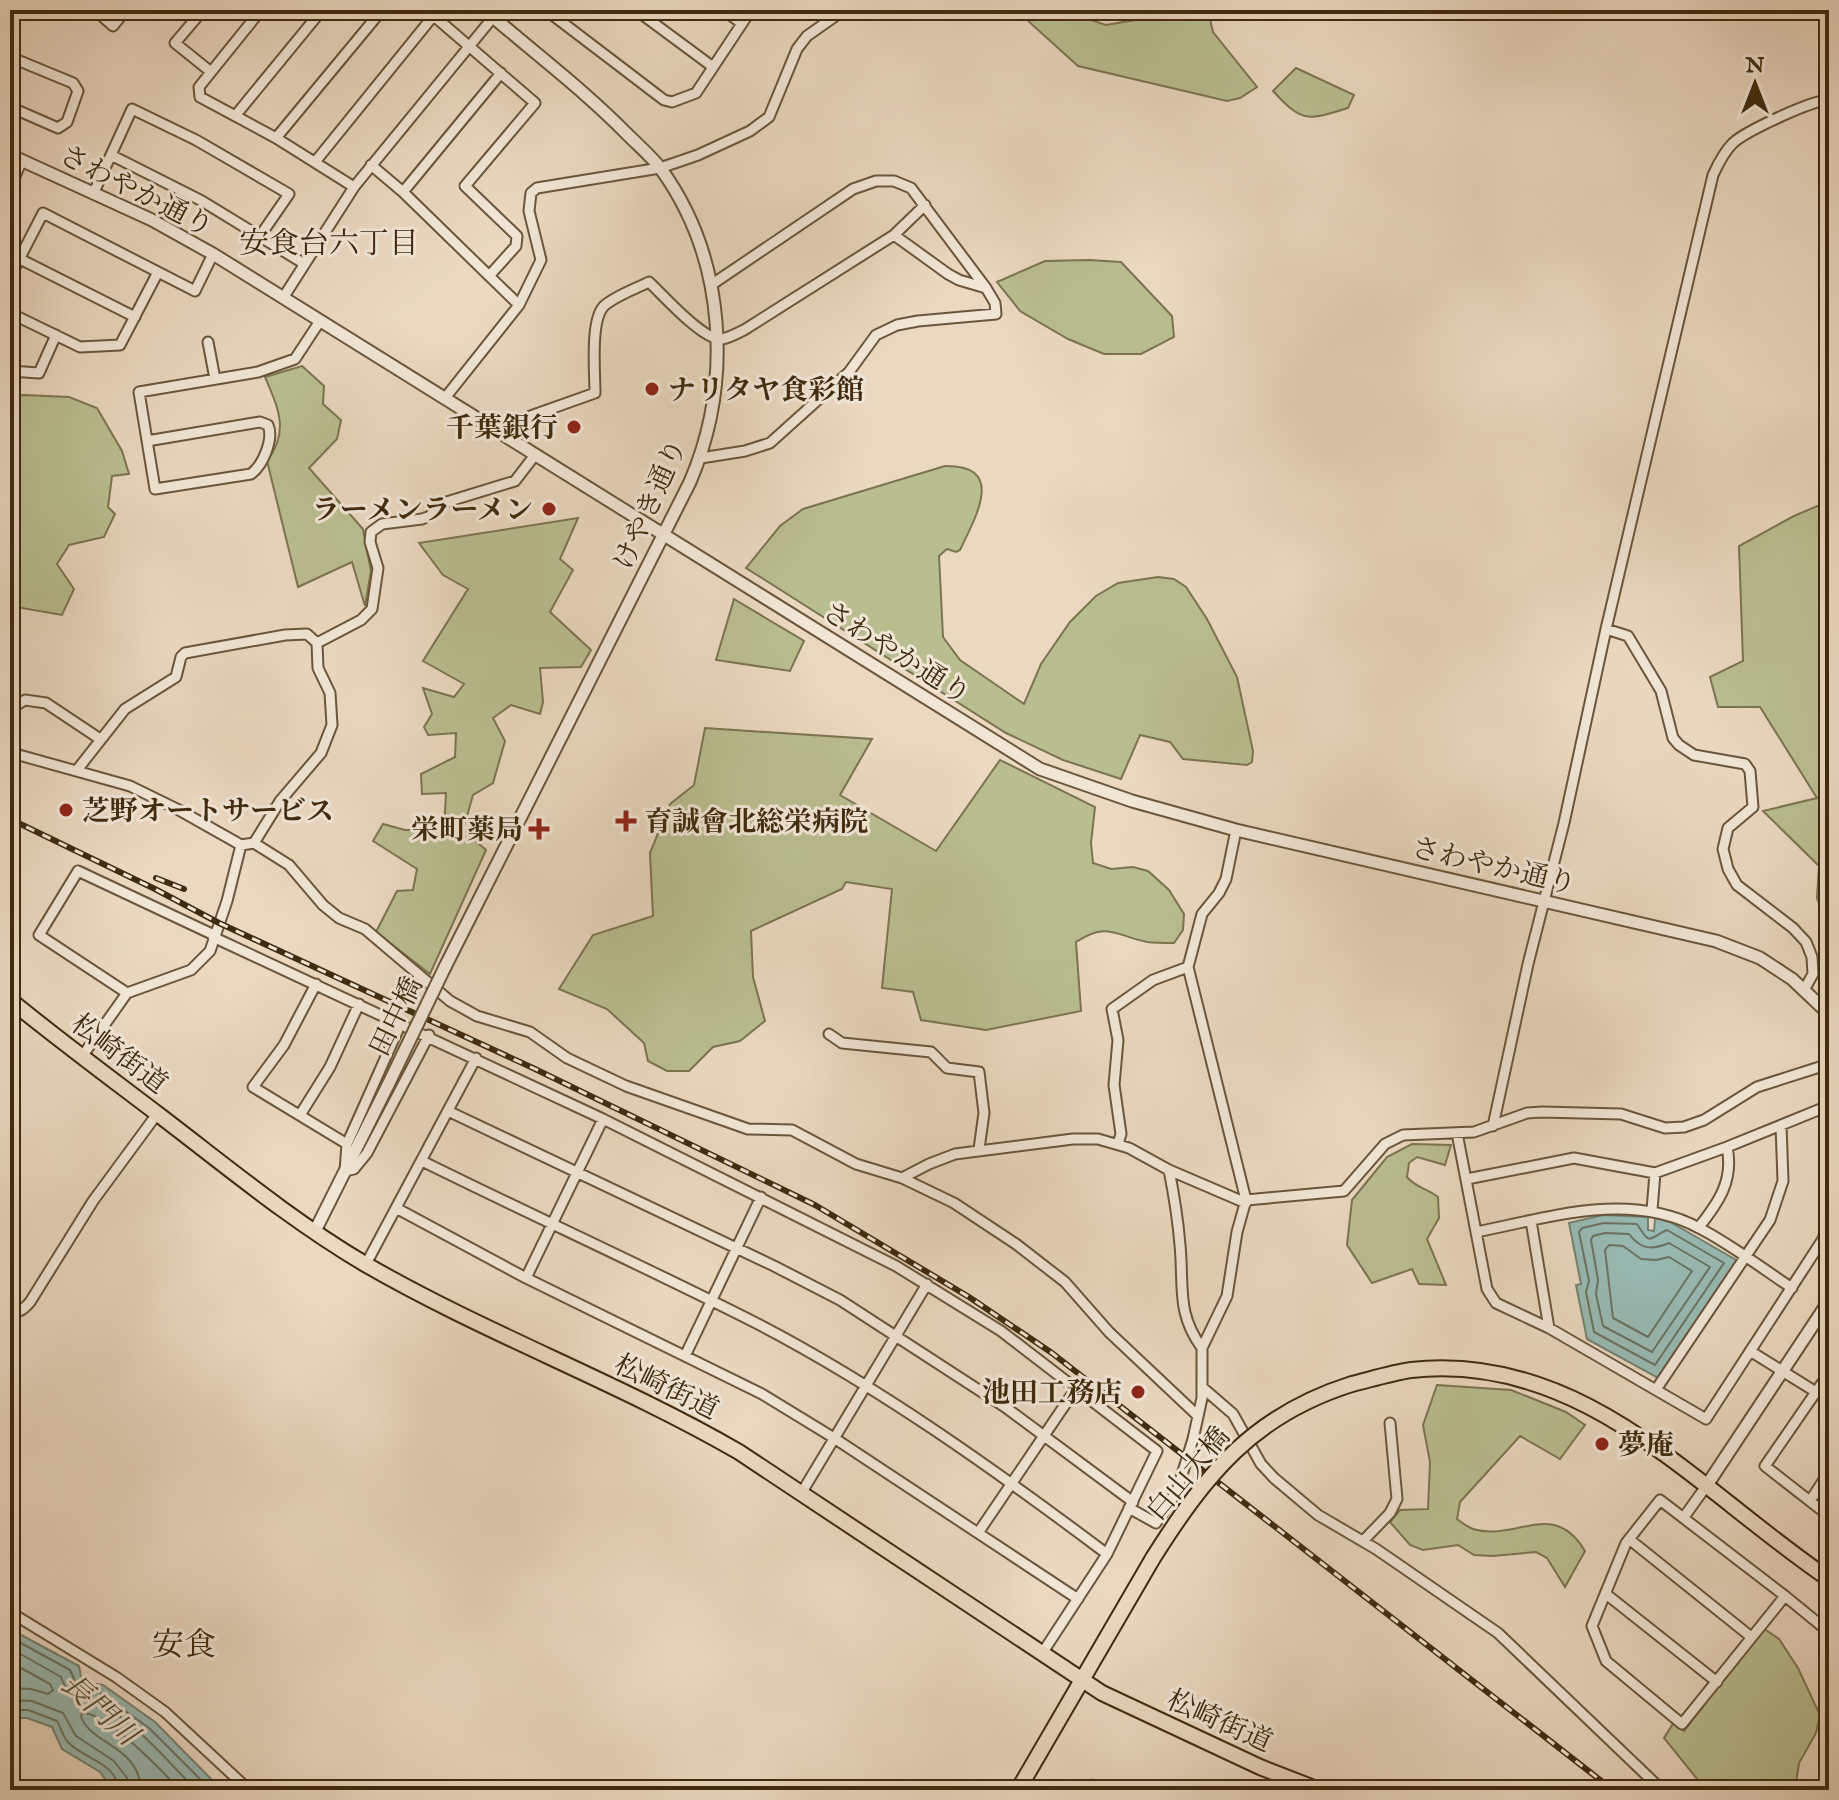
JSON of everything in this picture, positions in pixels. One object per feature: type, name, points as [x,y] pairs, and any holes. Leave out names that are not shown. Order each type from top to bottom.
[{"type":"main road","name":"松崎街道","points":[[10,1000],[81,1058],[315,1231],[366,1264],[700,1430],[802,1492],[1102,1693],[1157,1721],[1319,1790]]},
{"type":"main road","name":"白山大橋","points":[[1018,1790],[1184,1510],[1233,1451],[1290,1410],[1329,1391],[1352,1384],[1404,1372],[1439,1369],[1489,1373],[1546,1386],[1631,1430],[1829,1579]]},
{"type":"street","points":[[95,10],[113,26],[126,10]]},
{"type":"street","points":[[203,10],[175,43],[211,72]]},
{"type":"street","points":[[261,10],[199,87],[200,97],[276,138],[354,187]]},
{"type":"street","points":[[235,116],[322,10]]},
{"type":"street","points":[[276,138],[382,10]]},
{"type":"street","points":[[636,10],[713,67]]},
{"type":"street","points":[[724,10],[741,23]]},
{"type":"street","points":[[550,11],[664,100],[672,102],[696,93],[751,10]]},
{"type":"street","points":[[445,398],[519,305],[541,260],[529,211],[531,193],[537,188],[660,168],[698,155],[750,131],[769,117],[797,49],[807,36],[844,10]]},
{"type":"street","points":[[283,298],[354,187],[492,12]]},
{"type":"street","name":"けやき通り","points":[[445,967],[665,535],[701,458],[712,411],[719,339],[711,285],[700,245],[682,205],[660,168],[559,70],[492,12]]},
{"type":"street","points":[[315,162],[431,13],[535,103],[465,186],[517,236],[516,246],[489,276]]},
{"type":"street","points":[[10,57],[73,83],[78,91],[67,122],[58,128],[10,107]]},
{"type":"street","points":[[403,192],[501,73]]},
{"type":"street","points":[[1493,1126],[1713,175],[1734,142],[1800,107],[1818,100],[1829,100]]},
{"type":"street","points":[[94,192],[132,109],[196,140],[289,194],[260,236]]},
{"type":"street","points":[[111,155],[202,201],[303,263]]},
{"type":"street","points":[[10,185],[16,158]]},
{"type":"street","name":"さわやか通り","points":[[16,158],[152,220],[213,254],[1040,769],[1132,801],[1236,830],[1716,941],[1760,958],[1804,990],[1829,1014]]},
{"type":"street","points":[[371,165],[519,305]]},
{"type":"street","points":[[701,458],[745,451],[770,443],[849,372],[876,335],[897,325],[918,321],[996,314],[995,303],[986,288],[925,205],[911,188],[894,181],[876,181],[853,189],[711,285]]},
{"type":"street","points":[[499,431],[508,424],[595,393],[595,345],[600,314],[604,306],[649,282],[705,335],[719,339],[744,330],[894,235],[925,205]]},
{"type":"street","points":[[10,277],[43,213],[195,291],[213,254]]},
{"type":"street","points":[[894,235],[948,274],[986,288]]},
{"type":"street","points":[[20,259],[135,317]]},
{"type":"street","points":[[10,313],[80,347],[120,345],[158,272]]},
{"type":"street","points":[[147,441],[260,422],[268,425],[271,437],[257,469],[251,474],[155,489],[147,441],[139,392],[258,372],[295,359],[320,321]]},
{"type":"street","points":[[10,371],[39,373],[56,335]]},
{"type":"street","points":[[208,342],[215,379]]},
{"type":"street","points":[[317,643],[361,620],[372,609],[378,568],[370,542],[371,532],[382,524],[422,519],[430,516],[440,504],[515,481],[535,455]]},
{"type":"street","points":[[1606,629],[1628,636],[1661,691],[1673,738],[1685,751],[1745,764],[1750,771],[1753,807],[1728,828],[1723,849],[1728,869],[1737,885],[1793,928],[1806,942],[1812,957],[1813,974],[1804,990]]},
{"type":"street","points":[[77,770],[125,709],[176,677],[185,653],[307,634],[317,643],[318,668],[330,693],[332,725],[321,753],[280,801],[254,843]]},
{"type":"street","points":[[10,709],[25,700],[46,703],[100,739]]},
{"type":"street","points":[[10,748],[19,755],[130,786],[241,845],[254,843],[289,865],[323,905],[339,918],[365,929],[450,1001],[477,1016],[530,1032],[567,1058],[626,1086],[748,1129],[792,1130],[856,1164],[902,1178],[954,1203],[1016,1244],[1065,1282],[1109,1332],[1198,1416]]},
{"type":"street","points":[[448,1111],[840,1300],[1045,1437],[1156,1523],[1177,1491],[1198,1416],[1203,1388],[1202,1348],[1227,1296],[1237,1232],[1246,1201],[1188,967],[1202,914],[1226,879],[1236,830]]},
{"type":"street","points":[[10,839],[14,841],[10,849]]},
{"type":"street","points":[[81,1058],[127,993],[191,970],[210,951],[241,845]]},
{"type":"street","points":[[127,993],[39,935],[78,871],[429,1035],[761,1197],[927,1284],[1001,1331],[1157,1451],[1107,1554],[1043,1652]]},
{"type":"street","name":"田中橋","points":[[345,1171],[445,967]]},
{"type":"street","points":[[1118,1144],[1121,1134],[1114,1085],[1118,1040],[1112,1009],[1153,980],[1188,967]]},
{"type":"street","points":[[316,984],[284,1045],[253,1087],[347,1144]]},
{"type":"street","points":[[300,1115],[330,1067],[359,1004]]},
{"type":"street","points":[[315,1231],[345,1171],[347,1144],[401,1023]]},
{"type":"street","points":[[829,1034],[842,1043],[931,1052],[947,1068],[979,1072],[984,1113],[979,1149]]},
{"type":"street","points":[[345,1171],[354,1169],[367,1153],[429,1035]]},
{"type":"street","points":[[366,1264],[476,1058]]},
{"type":"street","points":[[902,1178],[940,1159],[979,1149],[1098,1139],[1118,1144],[1169,1170],[1246,1201],[1344,1191],[1385,1144],[1394,1138],[1416,1133],[1474,1132],[1527,1113],[1542,1112],[1621,1114],[1665,1128],[1684,1127],[1704,1120],[1757,1087],[1829,1064]]},
{"type":"street","points":[[1467,1179],[1574,1158],[1655,1173],[1828,1106],[1829,1109]]},
{"type":"street","points":[[10,1310],[24,1310],[93,1201],[157,1114]]},
{"type":"street","points":[[526,1278],[603,1119]]},
{"type":"street","points":[[1657,1388],[1746,1259],[1777,1204],[1783,1181],[1781,1125]]},
{"type":"street","points":[[1457,1133],[1487,1289],[1493,1300],[1657,1388],[1706,1419],[1826,1240],[1829,1220]]},
{"type":"street","points":[[1699,1227],[1725,1192],[1730,1168],[1727,1147]]},
{"type":"street","points":[[422,1161],[758,1324],[866,1386],[1107,1554]]},
{"type":"street","points":[[1169,1170],[1180,1246],[1182,1306],[1187,1324],[1202,1348]]},
{"type":"street","points":[[1652,1210],[1655,1173]]},
{"type":"street","points":[[685,1356],[761,1197]]},
{"type":"street","points":[[396,1208],[526,1278],[762,1394],[1078,1599]]},
{"type":"street","points":[[1477,1232],[1604,1209],[1652,1210],[1699,1227],[1792,1288]]},
{"type":"street","points":[[1531,1221],[1549,1328]]},
{"type":"street","points":[[802,1492],[927,1284]]},
{"type":"street","points":[[1684,1517],[1829,1301]]},
{"type":"street","points":[[1750,1351],[1816,1392]]},
{"type":"street","points":[[1829,1373],[1765,1466],[1829,1516]]},
{"type":"street","points":[[978,1533],[1077,1387]]},
{"type":"street","points":[[1203,1388],[1233,1414],[1261,1464],[1274,1478],[1318,1515],[1363,1541],[1506,1640],[1662,1790]]},
{"type":"street","points":[[1363,1541],[1390,1513],[1397,1499],[1390,1423]]},
{"type":"street","points":[[1810,1501],[1829,1472]]},
{"type":"street","points":[[1785,1596],[1682,1724],[1606,1661],[1592,1626],[1629,1539],[1660,1500],[1684,1517],[1785,1596],[1829,1632]]},
{"type":"street","points":[[1629,1539],[1750,1636]]},
{"type":"street","points":[[1606,1594],[1717,1682]]},
{"type":"street","points":[[10,1612],[116,1677],[165,1712],[249,1790]]},
{"type":"street","points":[[1826,1790],[1829,1780]]},
{"type":"green space","points":[[1016,10],[1061,10],[1106,25],[1135,20],[1140,10],[1208,10],[1213,32],[1257,87],[1240,98],[1227,101],[1078,66]]},
{"type":"green space","points":[[1296,68],[1354,95],[1348,108],[1315,117],[1299,114],[1292,109],[1273,91]]},
{"type":"green space","points":[[1045,261],[1121,262],[1172,316],[1174,337],[1141,354],[1104,354],[1068,339],[1020,311],[997,282]]},
{"type":"green space","points":[[302,366],[324,386],[323,404],[341,420],[337,439],[309,468],[363,529],[371,571],[365,606],[352,562],[298,587],[267,461],[278,440],[280,419],[265,377]]},
{"type":"green space","points":[[10,396],[69,397],[97,408],[122,451],[129,474],[112,476],[108,507],[115,514],[104,537],[69,545],[57,564],[74,589],[62,615],[10,606]]},
{"type":"green space","points":[[945,466],[964,468],[976,474],[981,484],[978,509],[960,550],[947,549],[939,556],[943,637],[960,660],[1024,704],[1041,664],[1070,622],[1096,596],[1118,583],[1158,577],[1174,579],[1186,587],[1207,619],[1237,677],[1253,751],[1252,762],[1247,765],[1183,759],[1170,742],[1140,735],[1121,779],[1063,760],[1006,733],[746,568],[780,526],[803,509]]},
{"type":"green space","points":[[1829,501],[1829,931],[1817,898],[1819,866],[1763,811],[1817,798],[1760,707],[1718,707],[1710,677],[1743,661],[1739,546]]},
{"type":"green space","points":[[578,518],[560,559],[573,570],[550,612],[591,650],[581,667],[540,668],[543,702],[540,714],[511,705],[493,718],[505,741],[493,783],[473,795],[463,830],[486,850],[430,974],[376,932],[397,891],[413,890],[417,869],[373,841],[383,824],[405,830],[444,830],[446,793],[422,794],[421,774],[455,757],[456,733],[428,735],[424,727],[432,714],[423,688],[454,697],[464,684],[423,661],[468,589],[443,575],[419,543]]},
{"type":"green space","points":[[734,599],[804,641],[790,671],[716,660]]},
{"type":"green space","points":[[705,728],[872,739],[840,795],[936,851],[1000,760],[1095,807],[1091,843],[1093,863],[1111,869],[1133,867],[1148,871],[1169,890],[1184,914],[1183,930],[1174,943],[1147,942],[1104,931],[1087,936],[1076,942],[1081,1011],[986,1030],[921,1020],[913,992],[882,988],[892,889],[846,882],[842,889],[751,931],[753,977],[765,1021],[740,1041],[713,1047],[689,1071],[667,1071],[648,1061],[644,1043],[607,1009],[559,989],[593,935],[653,916],[650,853],[670,804],[694,785]]},
{"type":"green space","points":[[1412,1144],[1451,1145],[1445,1165],[1417,1157],[1409,1163],[1407,1177],[1438,1197],[1439,1218],[1427,1239],[1446,1285],[1419,1284],[1412,1269],[1372,1283],[1347,1245],[1352,1200],[1387,1157]]},
{"type":"green space","points":[[1437,1385],[1511,1390],[1566,1412],[1585,1425],[1560,1459],[1520,1436],[1460,1502],[1457,1519],[1473,1529],[1489,1532],[1547,1524],[1573,1535],[1585,1551],[1565,1587],[1547,1558],[1536,1552],[1474,1555],[1458,1545],[1423,1550],[1410,1545],[1390,1522],[1400,1510],[1428,1509],[1430,1462],[1423,1425]]},
{"type":"green space","points":[[1763,1628],[1779,1639],[1798,1668],[1820,1715],[1816,1733],[1799,1763],[1795,1790],[1706,1790],[1664,1738],[1674,1722],[1684,1731]]},
{"type":"water","points":[[1603,1215],[1648,1217],[1648,1230],[1654,1231],[1655,1218],[1670,1222],[1738,1261],[1658,1378],[1587,1339],[1576,1285],[1581,1284],[1569,1223]]},
{"type":"water","name":"長門川","points":[[10,1629],[79,1666],[82,1682],[103,1685],[155,1722],[222,1790],[113,1790],[100,1772],[62,1749],[52,1727],[27,1718],[10,1718]]},
{"type":"waterway","points":[[1059,1790],[1093,1780],[1110,1790]]},
{"type":"railway","points":[[10,819],[219,923],[533,1068],[815,1205],[969,1297],[1052,1353],[1613,1790]]},
{"type":"railway","points":[[156,878],[184,889]]},
{"type":"place","name":"ナリタヤ食彩館","points":[[652,389]]},
{"type":"place","name":"千葉銀行","points":[[574,427]]},
{"type":"place","name":"ラーメンラーメン","points":[[549,509]]},
{"type":"place","name":"芝野オートサービス","points":[[66,810]]},
{"type":"place","name":"育誠會北総栄病院","points":[[626,821]]},
{"type":"place","name":"栄町薬局","points":[[539,829]]},
{"type":"place","name":"池田工務店","points":[[1138,1392]]},
{"type":"place","name":"夢庵","points":[[1602,1444]]},
{"type":"district","name":"安食台六丁目","points":[[329,243]]},
{"type":"district","name":"安食","points":[[184,1644]]}]
